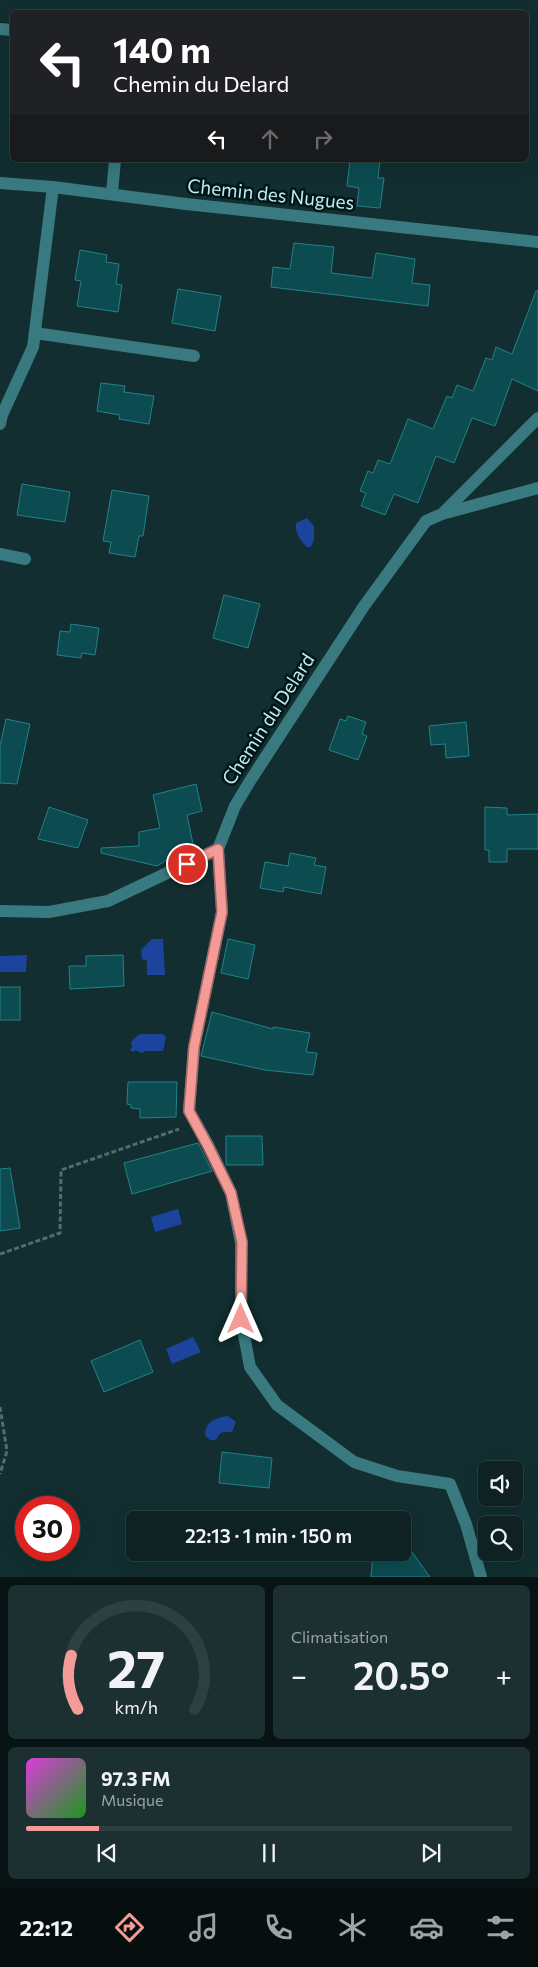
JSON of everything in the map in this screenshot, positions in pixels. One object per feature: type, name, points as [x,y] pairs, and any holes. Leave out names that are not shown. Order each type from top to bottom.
[{"type":"street","points":[[112,193],[115,162]]},
{"type":"street","name":"Chemin des Nugues","points":[[0,183],[112,193],[186,204],[538,242]]},
{"type":"street","points":[[0,424],[2,415],[33,347],[53,187]]},
{"type":"street","points":[[35,333],[194,356]]},
{"type":"street","points":[[442,514],[538,418]]},
{"type":"street","name":"Chemin du Delard","points":[[218,849],[235,806],[364,606],[426,521],[442,514],[538,488]]},
{"type":"street","points":[[0,554],[25,559]]},
{"type":"street","points":[[0,910],[49,912],[108,901],[218,849],[222,912],[194,1047],[189,1111],[212,1153],[233,1201],[242,1242],[241,1319],[250,1367],[277,1405],[354,1462],[397,1476],[450,1484],[466,1524],[481,1577]]},
{"type":"path","points":[[0,1254],[60,1233],[61,1170],[196,1123]]},
{"type":"path","points":[[0,1407],[7,1451],[0,1474]]},
{"type":"water","points":[[307,518],[314,526],[314,539],[311,547],[307,547],[302,542],[296,530],[296,523]]},
{"type":"water","points":[[152,939],[163,939],[165,975],[147,975],[147,961],[142,959],[141,950]]},
{"type":"water","points":[[27,955],[26,972],[0,972],[0,956]]},
{"type":"water","points":[[163,1034],[166,1037],[163,1051],[145,1051],[142,1053],[130,1050],[132,1047],[131,1042],[138,1035]]},
{"type":"water","points":[[178,1209],[182,1224],[155,1232],[151,1217]]},
{"type":"water","points":[[193,1337],[201,1352],[172,1364],[166,1349]]},
{"type":"water","points":[[228,1416],[236,1422],[232,1432],[222,1433],[216,1440],[210,1440],[205,1435],[209,1423],[215,1419]]},
{"type":"building","points":[[350,162],[380,162],[378,178],[384,178],[380,208],[357,206],[359,188],[347,186]]},
{"type":"building","points":[[294,243],[334,247],[331,273],[372,278],[376,253],[415,259],[412,283],[430,285],[428,306],[271,287],[273,267],[290,269]]},
{"type":"building","points":[[80,250],[107,255],[106,262],[119,264],[116,284],[122,285],[118,312],[77,306],[81,281],[75,280]]},
{"type":"building","points":[[178,289],[221,296],[215,331],[172,323]]},
{"type":"building","points":[[536,291],[538,291],[538,391],[512,379],[495,426],[472,418],[454,463],[436,456],[418,503],[394,494],[385,515],[361,506],[366,493],[360,491],[368,471],[373,473],[378,460],[390,464],[408,419],[433,429],[447,396],[452,398],[457,385],[473,391],[486,358],[492,360],[496,347],[512,354]]},
{"type":"building","points":[[101,383],[125,386],[124,392],[154,396],[149,424],[119,419],[120,415],[97,411]]},
{"type":"building","points":[[22,484],[70,492],[65,522],[17,515]]},
{"type":"building","points":[[112,490],[149,496],[143,536],[139,536],[135,557],[109,553],[111,542],[103,541]]},
{"type":"building","points":[[224,595],[260,604],[248,648],[213,638]]},
{"type":"building","points":[[71,624],[99,628],[95,655],[82,653],[81,658],[57,655],[60,631],[70,632]]},
{"type":"building","points":[[348,716],[366,722],[362,734],[367,736],[358,760],[329,750],[340,719],[346,721]]},
{"type":"building","points":[[6,719],[30,724],[17,784],[0,783],[0,746]]},
{"type":"building","points":[[466,722],[469,756],[446,758],[445,744],[431,745],[429,726]]},
{"type":"building","points":[[196,784],[202,811],[187,815],[193,844],[157,866],[101,853],[101,848],[139,846],[139,832],[160,828],[153,795]]},
{"type":"building","points":[[49,807],[88,820],[78,848],[38,839]]},
{"type":"building","points":[[485,807],[507,808],[507,815],[538,814],[538,849],[507,849],[507,862],[489,862],[489,850],[485,850]]},
{"type":"building","points":[[290,853],[316,858],[314,865],[326,867],[321,894],[284,887],[283,892],[260,888],[265,862],[288,866]]},
{"type":"building","points":[[228,939],[255,945],[248,979],[221,973]]},
{"type":"building","points":[[123,955],[124,986],[70,989],[69,966],[86,966],[86,956]]},
{"type":"building","points":[[0,987],[20,987],[20,1020],[0,1020]]},
{"type":"building","points":[[212,1012],[273,1029],[273,1027],[310,1033],[306,1052],[317,1053],[313,1075],[265,1070],[201,1056]]},
{"type":"building","points":[[128,1082],[177,1082],[176,1117],[140,1118],[140,1109],[131,1108],[131,1105],[127,1104]]},
{"type":"building","points":[[226,1136],[262,1136],[263,1165],[226,1165]]},
{"type":"building","points":[[198,1143],[212,1171],[132,1194],[124,1163]]},
{"type":"building","points":[[10,1168],[20,1228],[0,1231],[0,1169]]},
{"type":"building","points":[[140,1340],[153,1372],[104,1392],[91,1361]]},
{"type":"building","points":[[222,1452],[272,1458],[269,1488],[219,1483]]},
{"type":"building","points":[[412,1552],[430,1577],[371,1577],[372,1561],[411,1561]]},
{"type":"route","points":[[187,864],[218,849],[222,912],[194,1047],[189,1111],[231,1193],[242,1242],[241,1319]]}]
